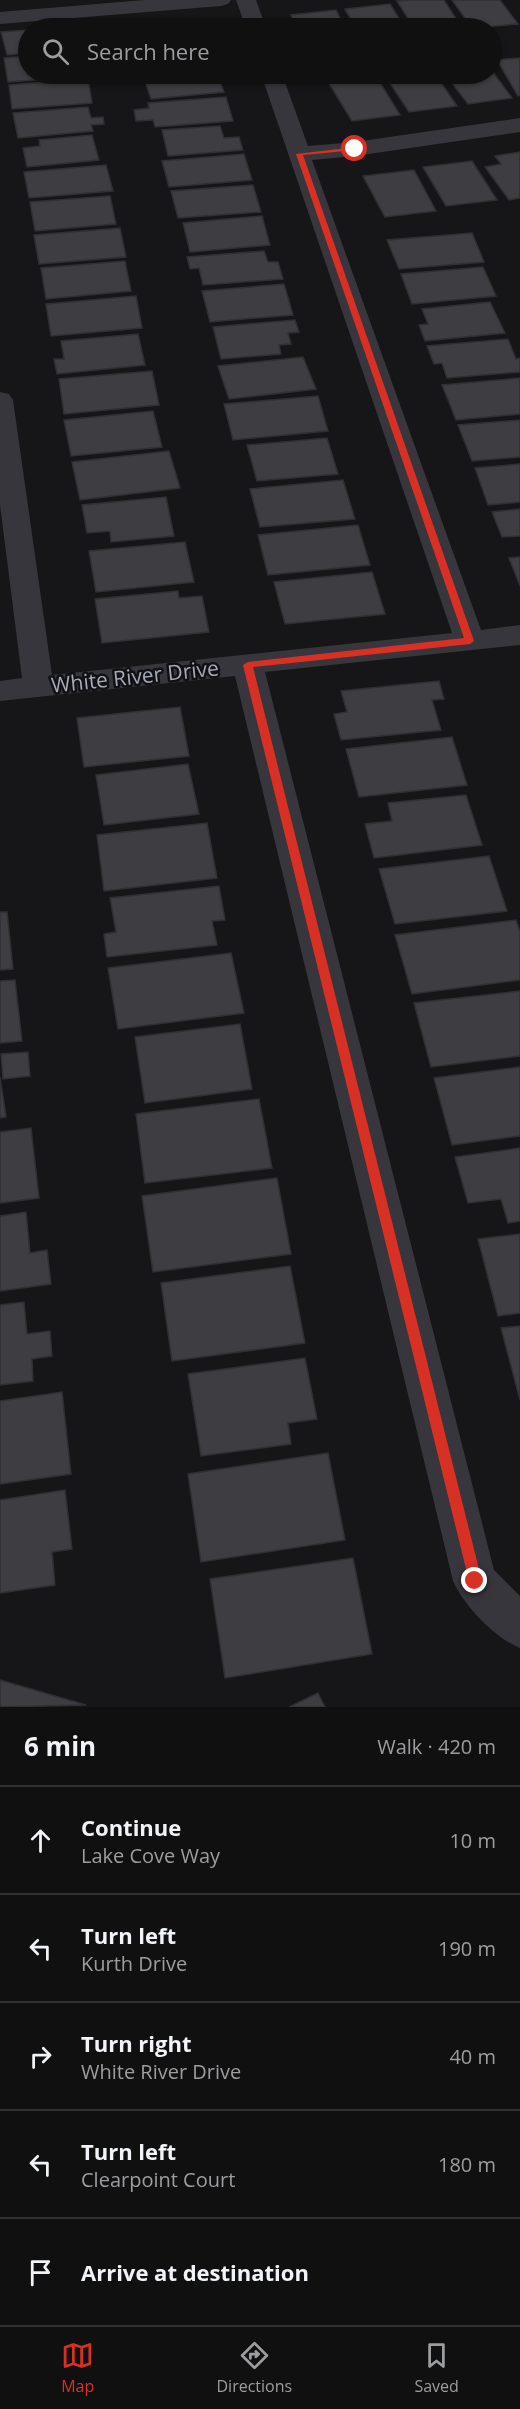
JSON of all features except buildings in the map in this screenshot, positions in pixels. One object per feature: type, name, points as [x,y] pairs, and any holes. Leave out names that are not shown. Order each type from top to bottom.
[{"type":"street","points":[[0,18],[221,0]]},
{"type":"street","points":[[246,0],[252,18]]},
{"type":"street","points":[[274,84],[470,641]]},
{"type":"street","points":[[299,154],[355,149],[520,125]]},
{"type":"street","points":[[0,400],[38,687]]},
{"type":"street","name":"White River Drive","points":[[0,691],[520,635]]},
{"type":"street","points":[[248,665],[475,1581],[520,1627]]},
{"type":"route","points":[[355,149],[299,154],[470,641],[248,665],[475,1581]]}]
